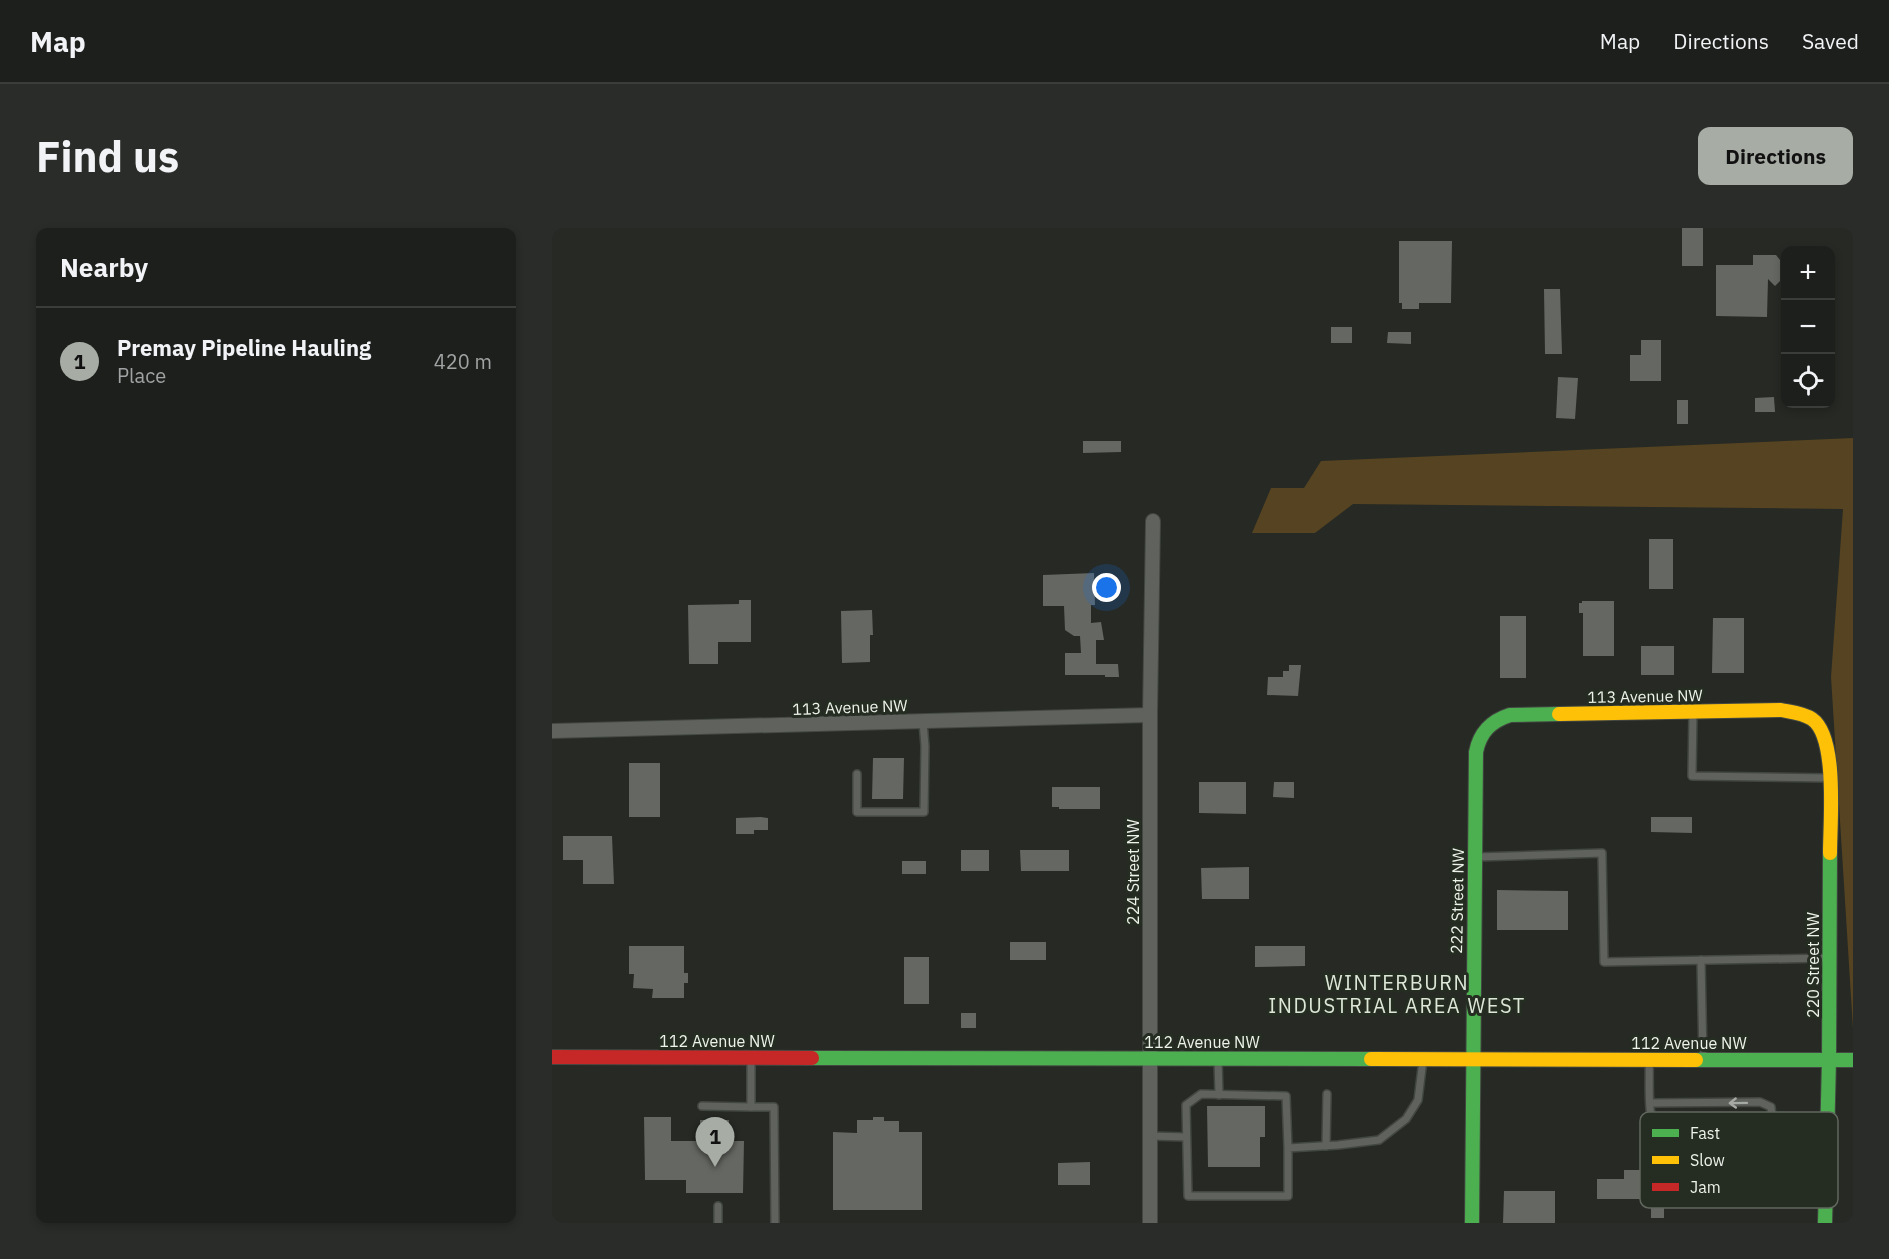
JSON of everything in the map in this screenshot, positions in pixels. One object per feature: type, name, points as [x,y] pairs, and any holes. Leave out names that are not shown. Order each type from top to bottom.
[{"type":"street","name":"224 Street NW","points":[[1150,1223],[1150,715],[1153,521]]},
{"type":"street","name":"113 Avenue NW","points":[[1487,726],[1510,715],[1781,710],[1806,714]]},
{"type":"street","name":"220 Street NW","points":[[1806,714],[1816,722],[1827,745],[1830,778],[1828,1112]]},
{"type":"street","name":"113 Avenue NW","points":[[552,731],[1150,715]]},
{"type":"street","name":"222 Street NW","points":[[1472,1223],[1476,752],[1477,743],[1487,726]]},
{"type":"street","name":"112 Avenue NW","points":[[552,1057],[1853,1060]]},
{"type":"street","name":"220 Street NW","points":[[1825,1208],[1825,1223]]},
{"type":"lane","points":[[1693,712],[1692,776],[1830,778]]},
{"type":"lane","points":[[857,774],[856,812],[924,812],[923,722]]},
{"type":"lane","points":[[1474,857],[1602,853],[1604,962],[1829,958]]},
{"type":"lane","points":[[1701,960],[1703,1059]]},
{"type":"lane","points":[[750,1058],[751,1107]]},
{"type":"lane","points":[[1288,1148],[1379,1140],[1406,1119],[1418,1100],[1423,1058]]},
{"type":"lane","points":[[1218,1059],[1219,1095]]},
{"type":"lane","points":[[1649,1059],[1652,1112]]},
{"type":"lane","points":[[1201,1094],[1219,1095],[1286,1096],[1288,1196],[1188,1196],[1186,1105],[1201,1094]]},
{"type":"lane","points":[[1326,1146],[1327,1094]]},
{"type":"lane","points":[[1651,1103],[1760,1102],[1771,1107],[1772,1112]]},
{"type":"lane","points":[[702,1106],[774,1107],[775,1223]]},
{"type":"lane","points":[[1150,1136],[1186,1137]]},
{"type":"lane","points":[[718,1206],[718,1223]]},
{"type":"shaded area","points":[[1853,438],[1853,1029],[1831,677],[1843,509],[1353,504],[1315,533],[1252,533],[1271,488],[1304,488],[1321,461]]},
{"type":"building","points":[[1682,228],[1703,228],[1703,266],[1682,266]]},
{"type":"building","points":[[1399,241],[1452,241],[1451,303],[1419,303],[1419,309],[1402,309],[1402,303],[1399,303]]},
{"type":"building","points":[[1753,255],[1776,255],[1780,260],[1780,281],[1775,286],[1768,279],[1767,317],[1716,316],[1716,265],[1753,265]]},
{"type":"building","points":[[1544,289],[1560,289],[1562,354],[1545,354]]},
{"type":"building","points":[[1331,327],[1352,327],[1352,343],[1331,343]]},
{"type":"building","points":[[1388,332],[1411,332],[1411,344],[1387,343]]},
{"type":"building","points":[[1641,340],[1661,340],[1661,381],[1630,381],[1630,355],[1641,355]]},
{"type":"building","points":[[1558,377],[1578,378],[1575,419],[1556,418]]},
{"type":"building","points":[[1774,397],[1775,412],[1755,412],[1755,398]]},
{"type":"building","points":[[1677,400],[1688,400],[1688,424],[1677,424]]},
{"type":"building","points":[[1083,441],[1121,441],[1121,452],[1083,453]]},
{"type":"building","points":[[1649,539],[1673,539],[1673,589],[1649,589]]},
{"type":"building","points":[[1094,573],[1095,605],[1091,605],[1091,623],[1101,622],[1104,640],[1096,640],[1096,664],[1118,664],[1119,677],[1065,675],[1065,653],[1081,653],[1080,636],[1074,636],[1065,630],[1064,606],[1043,606],[1043,575]]},
{"type":"building","points":[[739,600],[751,600],[751,642],[718,642],[718,664],[689,664],[688,605],[739,604]]},
{"type":"building","points":[[1582,601],[1614,601],[1614,656],[1583,656],[1583,613],[1579,613],[1579,603]]},
{"type":"building","points":[[872,610],[873,635],[870,635],[870,662],[842,663],[841,611]]},
{"type":"building","points":[[1500,616],[1526,616],[1526,678],[1500,678]]},
{"type":"building","points":[[1713,618],[1744,618],[1744,673],[1712,673]]},
{"type":"building","points":[[1641,646],[1674,646],[1674,675],[1641,675]]},
{"type":"building","points":[[1289,665],[1301,665],[1298,696],[1267,695],[1268,677],[1283,677],[1283,671],[1289,671]]},
{"type":"building","points":[[873,758],[904,758],[903,799],[872,799]]},
{"type":"building","points":[[629,763],[660,763],[660,817],[629,817]]},
{"type":"building","points":[[1199,782],[1246,782],[1246,814],[1199,813]]},
{"type":"building","points":[[1274,782],[1294,782],[1294,798],[1273,797]]},
{"type":"building","points":[[1052,787],[1100,787],[1100,809],[1052,807]]},
{"type":"building","points":[[1651,817],[1692,817],[1692,833],[1651,832]]},
{"type":"building","points":[[736,818],[768,818],[768,830],[754,830],[754,834],[736,834]]},
{"type":"building","points":[[563,836],[612,836],[614,884],[583,884],[583,860],[563,860]]},
{"type":"building","points":[[961,850],[989,850],[989,871],[961,871]]},
{"type":"building","points":[[1020,850],[1069,850],[1069,871],[1021,871]]},
{"type":"building","points":[[902,861],[926,861],[926,874],[902,874]]},
{"type":"building","points":[[1249,867],[1249,899],[1202,899],[1201,868]]},
{"type":"building","points":[[1497,890],[1568,891],[1568,930],[1497,930]]},
{"type":"building","points":[[1010,942],[1046,942],[1046,960],[1010,960]]},
{"type":"building","points":[[629,946],[684,946],[684,973],[688,973],[688,983],[684,983],[684,998],[652,998],[653,989],[633,988],[634,974],[629,974]]},
{"type":"building","points":[[1255,946],[1305,946],[1305,966],[1255,967]]},
{"type":"building","points":[[904,957],[929,957],[929,1004],[904,1004]]},
{"type":"building","points":[[961,1013],[976,1013],[976,1028],[961,1028]]},
{"type":"building","points":[[1207,1106],[1265,1106],[1265,1137],[1260,1137],[1260,1167],[1208,1167]]},
{"type":"building","points":[[644,1117],[671,1117],[671,1141],[700,1141],[700,1120],[729,1120],[729,1141],[744,1141],[743,1193],[686,1193],[686,1180],[645,1180]]},
{"type":"building","points":[[873,1117],[884,1117],[884,1121],[899,1121],[899,1132],[922,1132],[922,1210],[833,1210],[833,1132],[857,1133],[857,1120],[873,1120]]},
{"type":"building","points":[[1090,1162],[1090,1185],[1058,1185],[1058,1163]]},
{"type":"building","points":[[1624,1170],[1640,1170],[1640,1199],[1597,1199],[1597,1179],[1624,1179]]},
{"type":"building","points":[[1504,1191],[1555,1191],[1555,1223],[1503,1223]]},
{"type":"building","points":[[1651,1208],[1664,1208],[1664,1218],[1651,1218]]},
{"type":"traffic: fast","points":[[1472,1223],[1476,752],[1487,728],[1503,717],[1559,714]]},
{"type":"traffic: fast","points":[[1828,1112],[1830,853]]},
{"type":"traffic: fast","points":[[812,1058],[1371,1059]]},
{"type":"traffic: fast","points":[[1696,1060],[1853,1060]]},
{"type":"traffic: fast","points":[[1825,1208],[1825,1223]]},
{"type":"traffic: slow","points":[[1559,714],[1781,710],[1812,719],[1820,729],[1826,743],[1829,761],[1830,853]]},
{"type":"traffic: slow","points":[[1371,1059],[1696,1060]]},
{"type":"traffic: jam","points":[[552,1057],[812,1058]]},
{"type":"place","name":"Premay Pipeline Hauling","points":[[715,1167]]},
{"type":"district","name":"WINTERBURN INDUSTRIAL AREA WEST","points":[[1397,994]]}]
